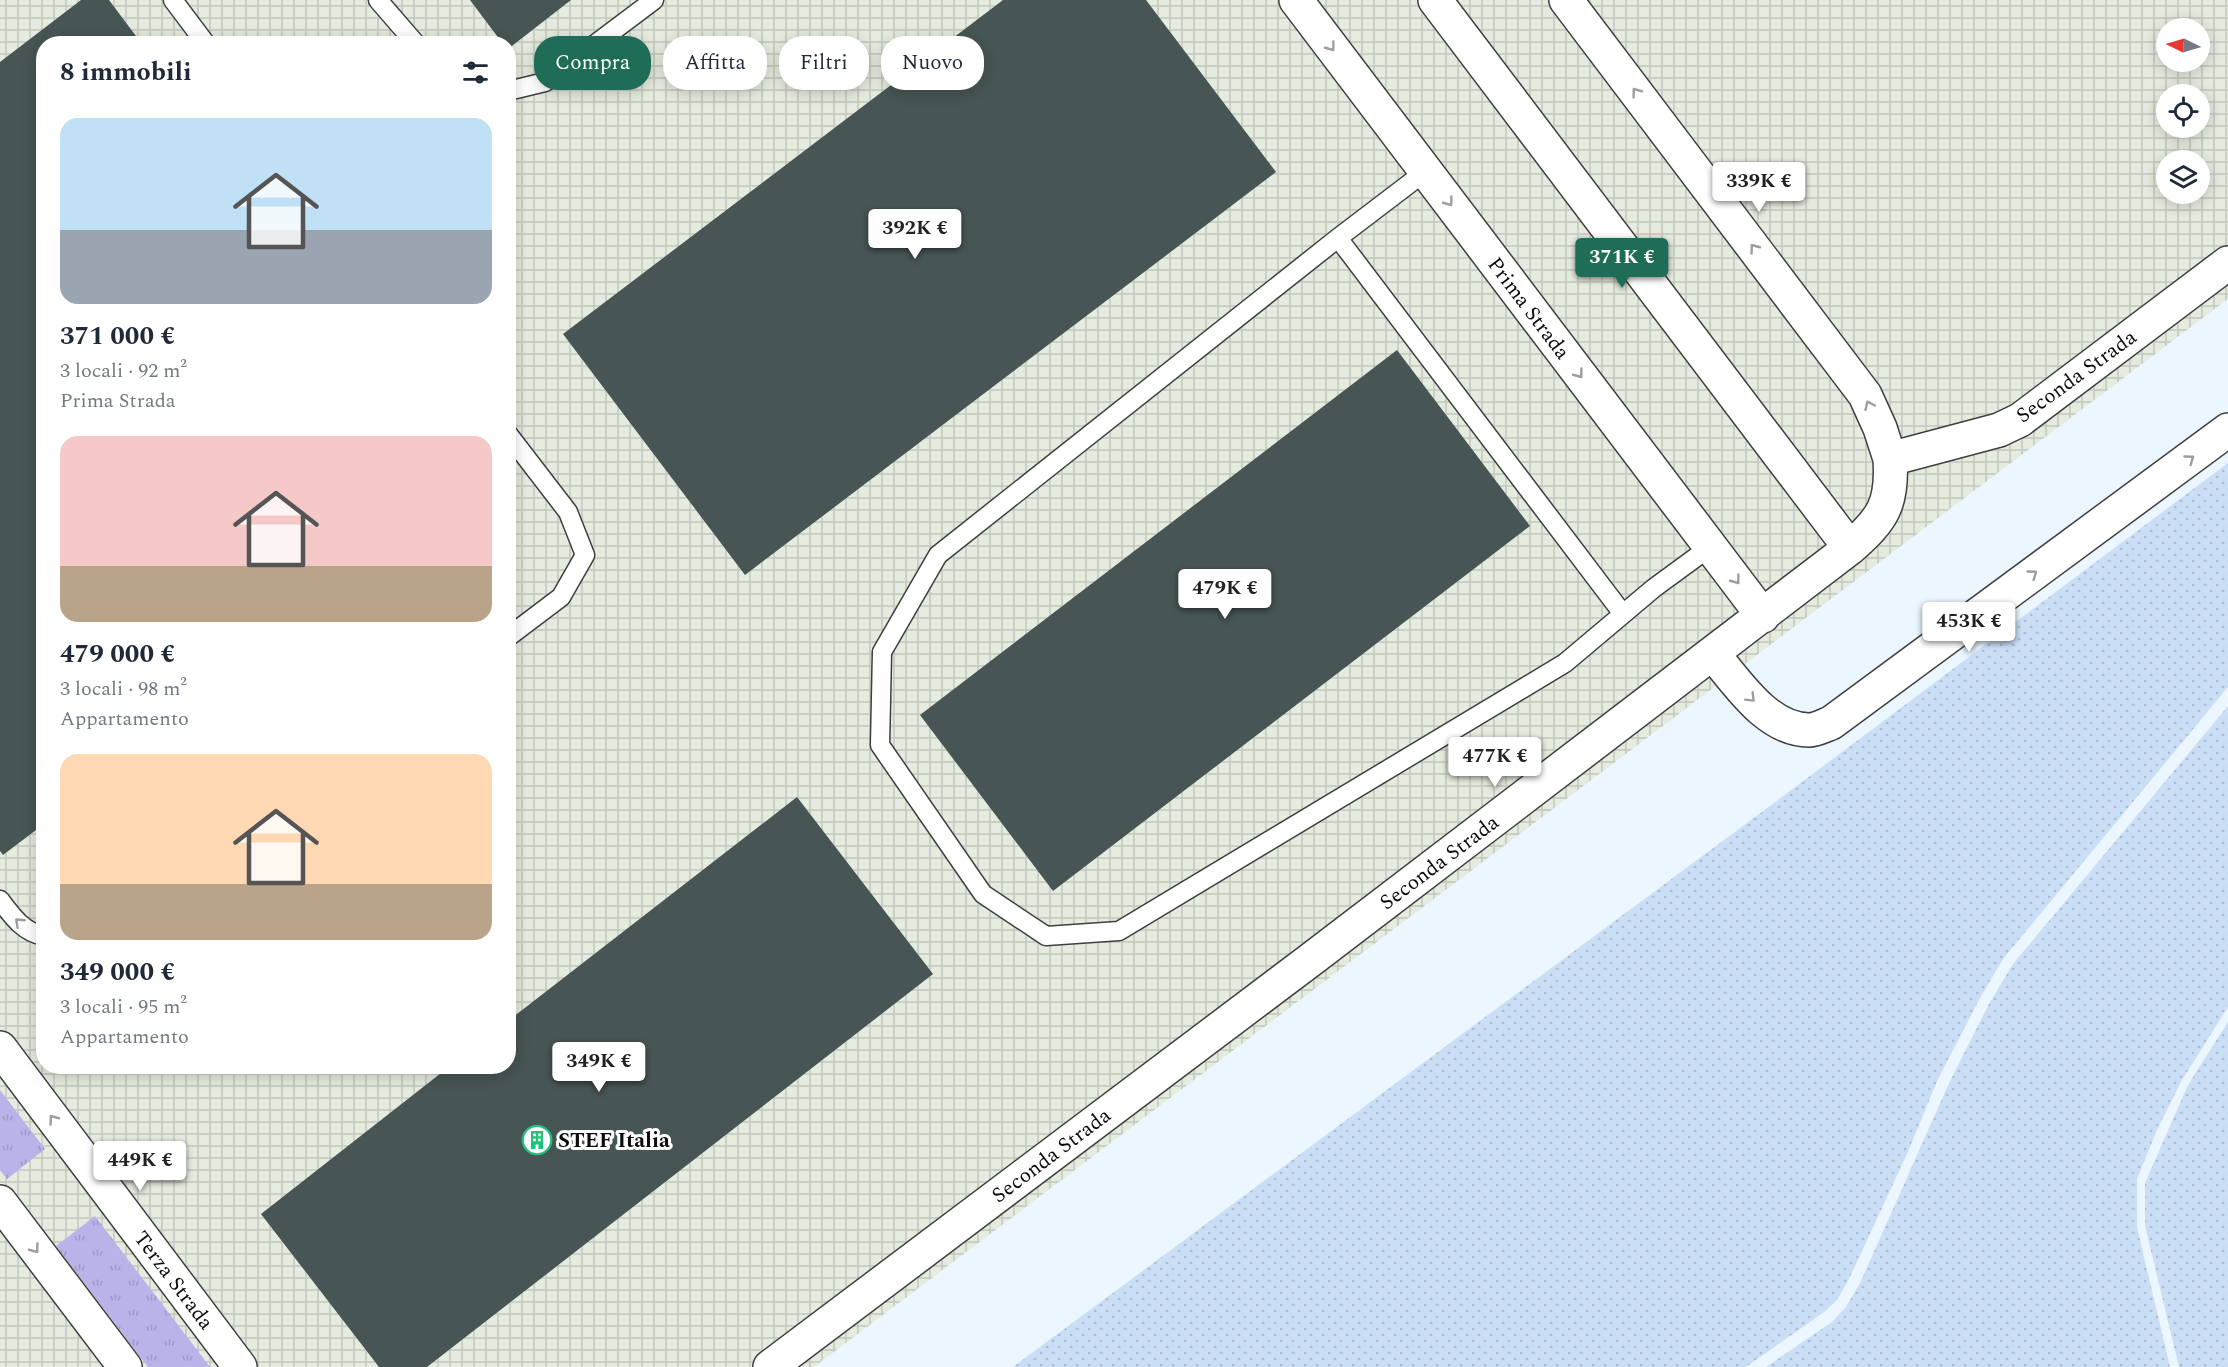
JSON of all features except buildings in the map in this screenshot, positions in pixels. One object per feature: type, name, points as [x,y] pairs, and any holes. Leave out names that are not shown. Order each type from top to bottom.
[{"type":"street","name":"Prima Strada","points":[[1296,0],[1763,616]]},
{"type":"street","points":[[1435,0],[1850,548]]},
{"type":"street","points":[[1566,0],[1865,395],[1890,459]]},
{"type":"street","name":"Seconda Strada","points":[[770,1367],[1850,548],[1871,529],[1885,508],[1892,483],[1890,459],[1999,430],[2020,420],[2228,263]]},
{"type":"street","points":[[1713,654],[1745,693],[1763,710],[1786,726],[1810,730],[1831,723],[2228,430]]},
{"type":"street","name":"Terza Strada","points":[[0,1048],[240,1367]]},
{"type":"street","points":[[0,1202],[125,1367]]},
{"type":"lane","points":[[173,0],[200,36]]},
{"type":"lane","points":[[378,0],[409,36]]},
{"type":"lane","points":[[516,89],[545,82],[654,0]]},
{"type":"lane","points":[[1426,171],[938,555],[882,652],[880,745],[982,894],[1046,936],[1119,931],[1565,663],[1623,614],[1710,547]]},
{"type":"lane","points":[[1338,238],[1623,614]]},
{"type":"lane","points":[[516,445],[568,512],[585,555],[561,597],[516,631]]},
{"type":"lane","points":[[0,900],[17,922],[36,935]]},
{"type":"shaded area","points":[[0,0],[2228,0],[2228,299],[814,1367],[0,1367]]},
{"type":"shaded area","points":[[2228,463],[2228,687],[2003,959],[1938,1079],[1907,1154],[1849,1279],[1837,1300],[1824,1312],[1746,1367],[1013,1367],[1794,788]]},
{"type":"shaded area","points":[[2228,706],[2228,1007],[2182,1080],[2157,1130],[2137,1179],[2137,1227],[2170,1367],[1766,1367],[1832,1322],[1846,1307],[1861,1281],[1950,1081],[1990,1002],[2013,964]]},
{"type":"shaded area","points":[[2228,1022],[2228,1367],[2179,1367],[2145,1226],[2145,1183],[2188,1085]]},
{"type":"green space","points":[[0,1090],[45,1149],[7,1179],[0,1170]]},
{"type":"green space","points":[[95,1216],[210,1367],[148,1367],[56,1246]]},
{"type":"place","name":"STEF Italia","points":[[537,1140]]}]
